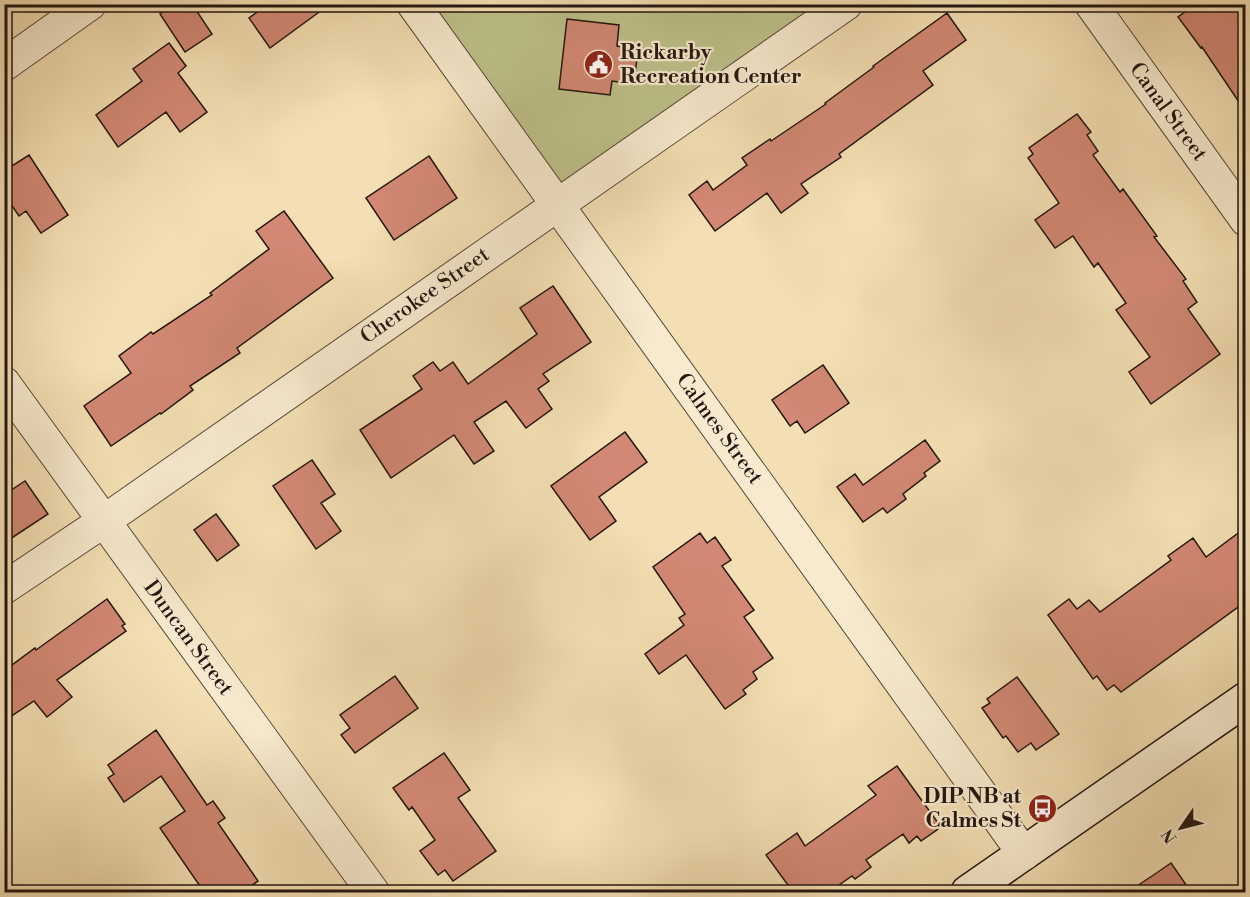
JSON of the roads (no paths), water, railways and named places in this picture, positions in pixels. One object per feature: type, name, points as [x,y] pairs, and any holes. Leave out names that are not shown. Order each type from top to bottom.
[{"type":"main road","points":[[968,892],[1245,699]]},
{"type":"street","points":[[4,64],[90,4]]},
{"type":"street","name":"Calmes Street","points":[[413,4],[1024,854]]},
{"type":"street","name":"Cherokee Street","points":[[4,588],[104,521],[846,4]]},
{"type":"street","name":"Canal Street","points":[[1091,4],[1245,217]]},
{"type":"street","name":"Duncan Street","points":[[4,382],[373,892]]},
{"type":"place","name":"Rickarby Recreation Center","points":[[599,65]]},
{"type":"place","name":"DIP NB at Calmes St","points":[[1042,809]]}]
